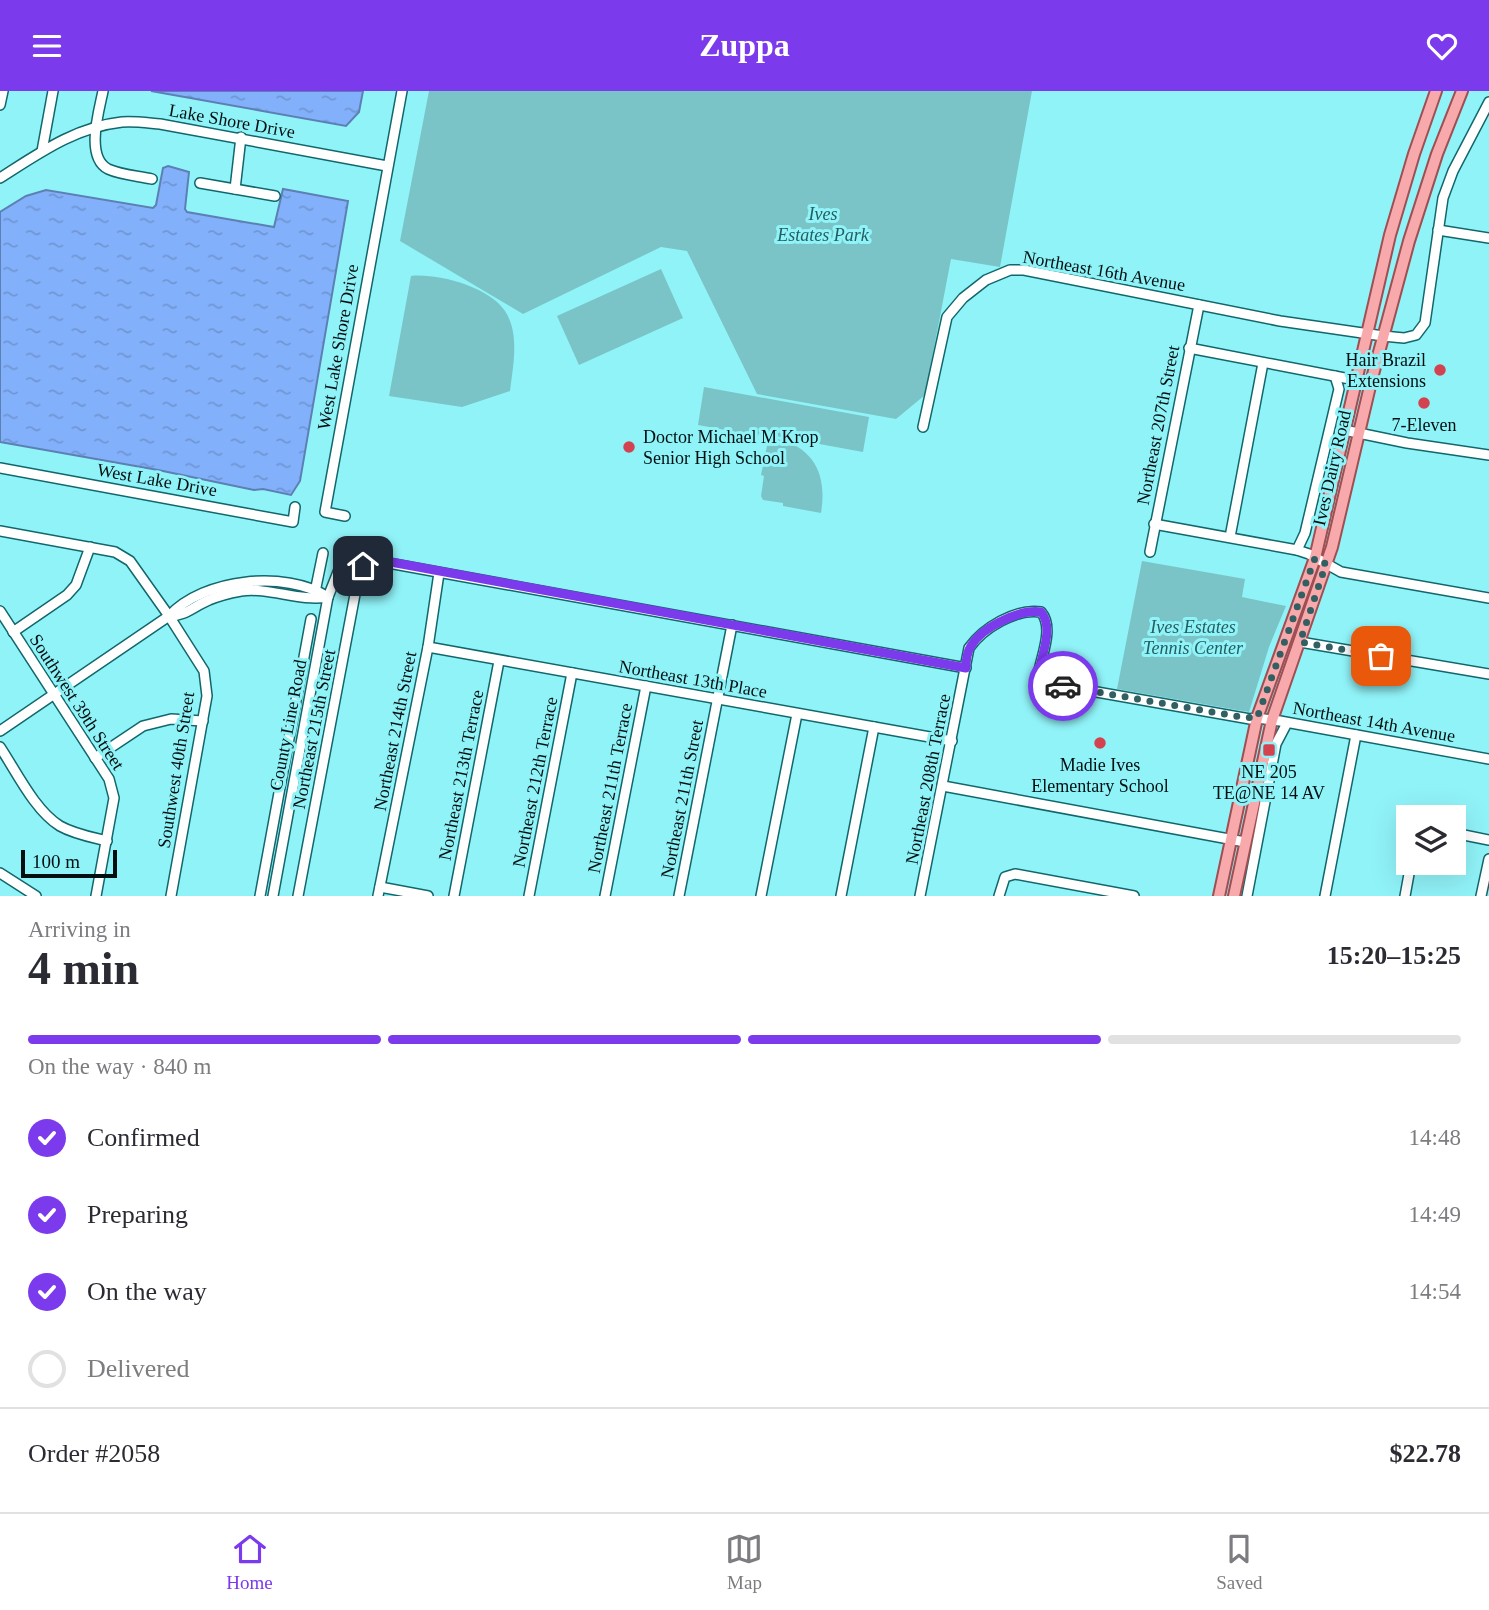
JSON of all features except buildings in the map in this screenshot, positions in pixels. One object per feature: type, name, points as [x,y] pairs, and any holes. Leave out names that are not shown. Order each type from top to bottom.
[{"type":"main road","name":"Ives Dairy Road","points":[[1219,896],[1257,718],[1315,558],[1390,235],[1436,91]]},
{"type":"main road","name":"Ives Dairy Road","points":[[1234,896],[1272,720],[1326,564],[1383,337],[1428,181],[1462,91]]},
{"type":"street","points":[[0,105],[3,91]]},
{"type":"street","points":[[42,151],[53,91]]},
{"type":"street","points":[[103,91],[94,142],[99,159],[107,169],[152,179]]},
{"type":"street","points":[[387,166],[402,91]]},
{"type":"street","name":"Northeast 16th Avenue","points":[[923,427],[947,317],[971,290],[997,274],[1024,270],[1280,321],[1383,337],[1405,338],[1416,335],[1425,323],[1443,198],[1489,102]]},
{"type":"street","name":"Lake Shore Drive","points":[[0,178],[68,136],[123,122],[160,124],[241,137],[387,166]]},
{"type":"street","points":[[235,189],[241,137]]},
{"type":"street","name":"West Lake Shore Drive","points":[[345,516],[325,512],[387,166]]},
{"type":"street","points":[[200,183],[275,196]]},
{"type":"street","points":[[1438,230],[1489,238]]},
{"type":"street","name":"Northeast 207th Street","points":[[1150,551],[1199,305]]},
{"type":"street","points":[[1189,348],[1355,380]]},
{"type":"street","points":[[1230,537],[1264,363]]},
{"type":"street","points":[[1297,550],[1305,533],[1339,389],[1335,376]]},
{"type":"street","points":[[1345,430],[1489,456]]},
{"type":"street","name":"West Lake Drive","points":[[0,468],[293,522],[295,507]]},
{"type":"street","points":[[1154,524],[1297,550],[1341,572],[1489,598]]},
{"type":"street","name":"Southwest 40th Street","points":[[0,531],[115,552],[130,562],[204,671],[207,696],[171,896]]},
{"type":"street","points":[[13,632],[67,595],[76,585],[90,547]]},
{"type":"street","points":[[315,594],[323,553]]},
{"type":"street","name":"Northeast 215th Street","points":[[299,896],[360,568],[366,562],[380,560],[439,573]]},
{"type":"street","name":"County Line Road","points":[[273,896],[328,597],[342,562]]},
{"type":"street","points":[[439,573],[966,668]]},
{"type":"street","name":"Northeast 214th Street","points":[[379,891],[428,647],[439,573]]},
{"type":"street","points":[[0,731],[169,616],[182,616],[208,600],[242,591],[328,597]]},
{"type":"street","name":"Southwest 39th Street","points":[[0,611],[109,779],[114,798],[96,896]]},
{"type":"street","name":"Northeast 14th Avenue","points":[[966,668],[969,648],[990,628],[1017,614],[1041,612],[1047,619],[1048,626],[1039,671],[1057,685],[1489,759]]},
{"type":"street","points":[[260,896],[311,619]]},
{"type":"street","name":"Northeast 211th Street","points":[[679,896],[732,625]]},
{"type":"street","points":[[1300,642],[1489,674]]},
{"type":"street","name":"Northeast 13th Place","points":[[428,647],[952,741]]},
{"type":"street","name":"Northeast 213th Terrace","points":[[454,896],[499,661]]},
{"type":"street","name":"Northeast 208th Terrace","points":[[920,896],[966,668]]},
{"type":"street","name":"Northeast 212th Terrace","points":[[530,896],[572,673]]},
{"type":"street","name":"Northeast 211th Terrace","points":[[605,896],[646,686]]},
{"type":"street","points":[[761,896],[797,713]]},
{"type":"street","points":[[95,758],[143,726],[171,719],[203,721]]},
{"type":"street","points":[[1247,896],[1276,744],[1287,723]]},
{"type":"street","points":[[841,896],[874,727]]},
{"type":"street","points":[[1325,896],[1356,735]]},
{"type":"street","points":[[0,747],[44,814],[70,831],[107,841]]},
{"type":"street","points":[[943,786],[1245,842]]},
{"type":"street","points":[[1466,835],[1489,840]]},
{"type":"street","points":[[1482,896],[1489,859]]},
{"type":"street","points":[[0,873],[36,896]]},
{"type":"street","points":[[1000,891],[1005,877],[1015,874],[1081,891],[1134,896]]},
{"type":"street","points":[[1405,896],[1409,875]]},
{"type":"street","points":[[379,891],[428,896]]},
{"type":"green space","name":"Ives Estates Park","points":[[429,91],[1032,91],[1000,267],[951,259],[925,395],[896,419],[757,394],[687,251],[661,247],[523,314],[400,241]]},
{"type":"green space","points":[[661,269],[683,318],[579,365],[557,316]]},
{"type":"green space","points":[[411,276],[435,277],[462,283],[487,295],[505,311],[510,320],[514,340],[510,391],[462,407],[389,396]]},
{"type":"green space","points":[[704,387],[869,417],[863,452],[698,425]]},
{"type":"green space","points":[[777,439],[801,449],[816,466],[822,488],[821,513],[763,500],[761,496],[764,476],[761,475],[768,441]]},
{"type":"green space","name":"Ives Estates Tennis Center","points":[[1142,561],[1245,579],[1242,597],[1286,606],[1269,647],[1249,712],[1117,689]]},
{"type":"water","points":[[151,91],[363,91],[359,112],[346,126]]},
{"type":"water","points":[[168,166],[189,172],[185,209],[187,212],[274,227],[283,189],[348,201],[300,481],[291,495],[0,442],[0,212],[26,196],[46,190],[153,208],[156,205],[163,168]]},
{"type":"way so far","points":[[1063,686],[1250,719],[1257,718],[1315,558],[1326,564],[1300,642],[1381,656]]},
{"type":"place","name":"Hair Brazil Extensions","points":[[1440,370]]},
{"type":"place","name":"7-Eleven","points":[[1424,403]]},
{"type":"place","name":"Doctor Michael M Krop Senior High School","points":[[629,447]]},
{"type":"place","name":"Madie Ives Elementary School","points":[[1100,743]]},
{"type":"place","name":"NE 205 TE@NE 14 AV","points":[[1269,750]]},
{"type":"route","points":[[363,566],[366,562],[380,560],[966,668],[969,648],[990,628],[1017,614],[1041,612],[1047,619],[1048,626],[1039,671],[1057,685],[1063,686]]}]
